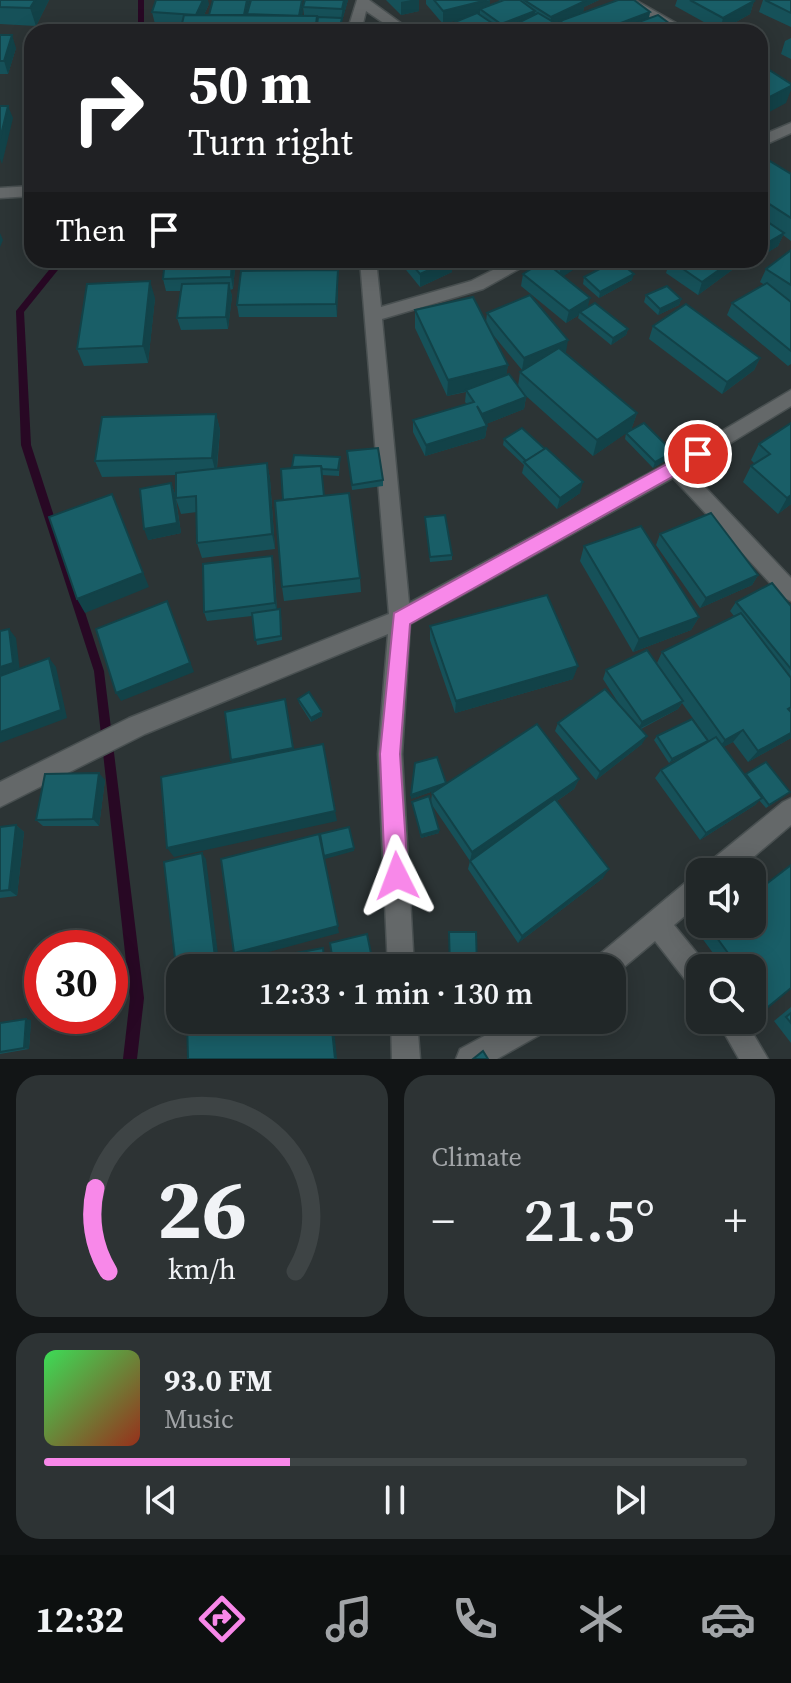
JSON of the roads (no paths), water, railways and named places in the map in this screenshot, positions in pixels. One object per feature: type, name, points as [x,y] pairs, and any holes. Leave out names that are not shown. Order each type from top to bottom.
[{"type":"street","points":[[630,3],[650,0]]},
{"type":"street","points":[[356,24],[362,1],[395,24]]},
{"type":"street","points":[[630,3],[670,24]]},
{"type":"street","points":[[768,138],[791,127]]},
{"type":"street","points":[[0,193],[24,192]]},
{"type":"street","points":[[369,268],[400,619],[390,754],[400,954]]},
{"type":"street","points":[[374,315],[477,285],[511,268]]},
{"type":"street","points":[[0,795],[137,726],[400,619],[675,468],[791,397]]},
{"type":"street","points":[[675,468],[791,592]]},
{"type":"street","points":[[734,858],[791,810]]},
{"type":"street","points":[[620,954],[686,899]]},
{"type":"street","points":[[657,923],[686,960]]},
{"type":"street","points":[[405,1034],[406,1059]]},
{"type":"street","points":[[470,1059],[516,1034]]},
{"type":"street","points":[[739,1034],[754,1059]]},
{"type":"waterway","points":[[141,0],[141,24]]},
{"type":"waterway","points":[[55,268],[20,311],[26,445],[99,671],[137,998],[130,1059]]}]
